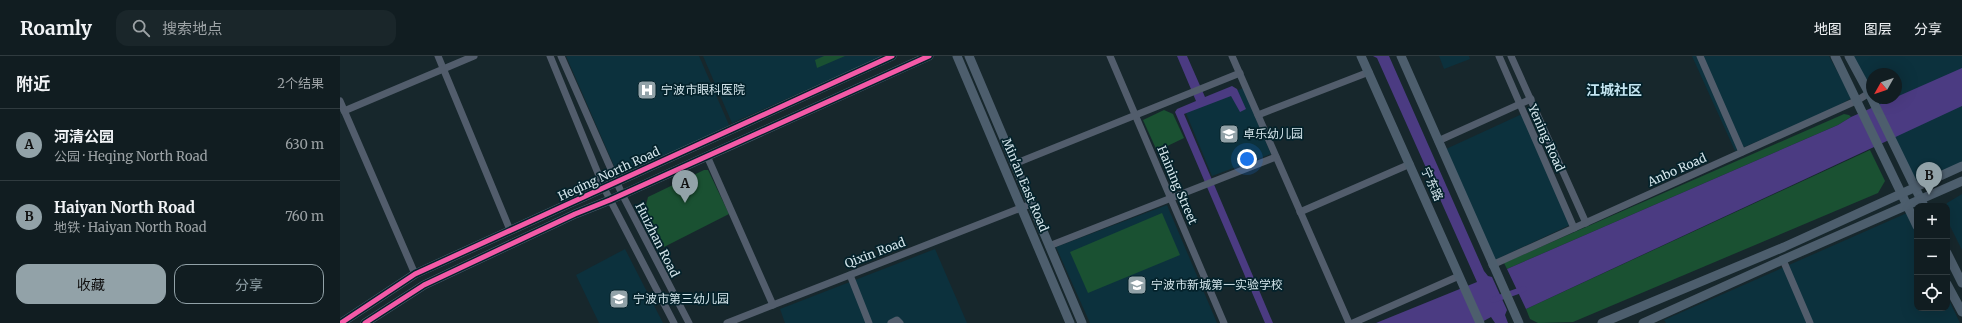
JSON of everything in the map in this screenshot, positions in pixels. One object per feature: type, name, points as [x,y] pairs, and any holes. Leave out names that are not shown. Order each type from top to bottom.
[{"type":"main road","name":"Heqing North Road","points":[[341,323],[415,274],[892,56]]},
{"type":"main road","name":"Heqing North Road","points":[[365,323],[424,284],[575,214],[610,200],[929,56]]},
{"type":"main road","name":"Min'an East Road","points":[[957,56],[1070,323]]},
{"type":"main road","name":"Min'an East Road","points":[[969,56],[1082,323]]},
{"type":"main road","name":"宁东路","points":[[1361,56],[1480,323]]},
{"type":"main road","name":"宁东路","points":[[1401,56],[1519,323]]},
{"type":"main road","points":[[1835,56],[1858,100],[1914,221]]},
{"type":"main road","points":[[1849,56],[1866,87]]},
{"type":"main road","points":[[1874,104],[1922,203],[1962,181]]},
{"type":"main road","points":[[1602,323],[1784,247],[1962,166]]},
{"type":"main road","points":[[1643,323],[1660,320],[1783,260],[1906,206],[1914,204]]},
{"type":"main road","points":[[1950,259],[1962,283]]},
{"type":"main road","points":[[1950,290],[1962,312]]},
{"type":"street","points":[[438,56],[510,230]]},
{"type":"street","points":[[344,111],[444,70],[474,56]]},
{"type":"street","name":"Huizhan Road","points":[[550,56],[604,188],[674,323]]},
{"type":"street","name":"Huizhan Road","points":[[561,56],[616,182],[688,323]]},
{"type":"street","name":"Haining Street","points":[[1110,56],[1224,323]]},
{"type":"street","points":[[1232,56],[1349,323]]},
{"type":"street","name":"Yening Road","points":[[1499,56],[1574,228]]},
{"type":"street","name":"Yening Road","points":[[1511,56],[1586,223]]},
{"type":"street","points":[[1700,56],[1742,152]]},
{"type":"street","points":[[1258,115],[1369,72]]},
{"type":"street","points":[[1014,164],[1240,73]]},
{"type":"street","name":"Anbo Road","points":[[1492,264],[1586,223],[1858,100],[1866,95]]},
{"type":"street","points":[[1438,141],[1531,100]]},
{"type":"street","points":[[340,101],[415,274]]},
{"type":"street","points":[[707,156],[772,305]]},
{"type":"street","points":[[1049,246],[1276,157]]},
{"type":"street","points":[[1300,212],[1410,164]]},
{"type":"street","name":"Qixin Road","points":[[727,323],[1031,204]]},
{"type":"street","points":[[1783,260],[1810,323]]},
{"type":"street","points":[[850,275],[869,323]]},
{"type":"street","points":[[1353,323],[1459,276]]},
{"type":"street","points":[[891,323],[897,320],[900,323]]},
{"type":"shaded area","name":"宁波市眼科医院","points":[[566,56],[699,56],[729,125],[689,145],[618,175]]},
{"type":"shaded area","points":[[703,56],[883,56],[732,123]]},
{"type":"shaded area","points":[[1177,56],[1187,56],[1205,97],[1232,86],[1237,89],[1246,109],[1240,112],[1231,96],[1184,114],[1273,323],[1265,323],[1175,112],[1177,109],[1196,101]]},
{"type":"shaded area","points":[[1373,56],[1389,56],[1484,271],[1488,276],[1492,277],[1507,310],[1505,315],[1508,323],[1495,323],[1491,317],[1480,323],[1376,323],[1477,282],[1377,58]]},
{"type":"shaded area","points":[[1439,56],[1469,56],[1470,59],[1444,69]]},
{"type":"shaded area","points":[[1692,56],[1829,56],[1852,98],[1828,111],[1735,151]]},
{"type":"shaded area","points":[[1849,56],[1962,56],[1962,166],[1914,187],[1873,104],[1902,104],[1902,68],[1866,68],[1866,90]]},
{"type":"shaded area","points":[[1962,68],[1962,106],[1526,309],[1507,269],[1838,125],[1851,117],[1880,104],[1902,104],[1902,94]]},
{"type":"shaded area","name":"卓乐幼儿园","points":[[1243,88],[1271,154],[1212,176],[1186,113]]},
{"type":"shaded area","points":[[1522,114],[1570,225],[1495,260],[1446,149]]},
{"type":"shaded area","points":[[1962,194],[1962,250],[1950,226],[1950,203],[1947,203]]},
{"type":"shaded area","name":"宁波市新城第一实验学校","points":[[1167,205],[1217,323],[1090,323],[1056,247]]},
{"type":"shaded area","points":[[1907,213],[1914,228],[1914,311],[1950,311],[1950,302],[1960,323],[1666,323],[1664,320]]},
{"type":"shaded area","name":"宁波市第三幼儿园","points":[[625,249],[663,323],[599,323],[576,275]]},
{"type":"shaded area","points":[[935,249],[967,323],[785,323],[780,309]]},
{"type":"green space","points":[[824,56],[845,56],[817,68],[815,60]]},
{"type":"green space","points":[[1164,110],[1173,114],[1184,138],[1157,151],[1143,120]]},
{"type":"green space","points":[[1844,114],[1851,117],[1838,125],[1507,269],[1504,263]]},
{"type":"green space","points":[[1870,150],[1885,181],[1878,193],[1573,322],[1538,323],[1530,319],[1526,309]]},
{"type":"green space","points":[[704,170],[708,170],[729,214],[664,247],[645,209],[648,197]]},
{"type":"green space","points":[[1162,213],[1180,255],[1088,293],[1070,252]]},
{"type":"waterway","points":[[1493,300],[1524,289]]},
{"type":"cycle path","points":[[341,323],[415,274],[892,56]]},
{"type":"cycle path","points":[[365,323],[424,285],[575,214],[610,200],[929,56]]},
{"type":"place","name":"宁波市眼科医院","points":[[647,90]]},
{"type":"place","name":"卓乐幼儿园","points":[[1229,134]]},
{"type":"place","name":"Haiyan North Road","points":[[1929,195]]},
{"type":"place","name":"河清公园","points":[[685,203]]},
{"type":"place","name":"宁波市新城第一实验学校","points":[[1137,285]]},
{"type":"place","name":"宁波市第三幼儿园","points":[[619,299]]},
{"type":"district","name":"江城社区","points":[[1614,90]]}]
